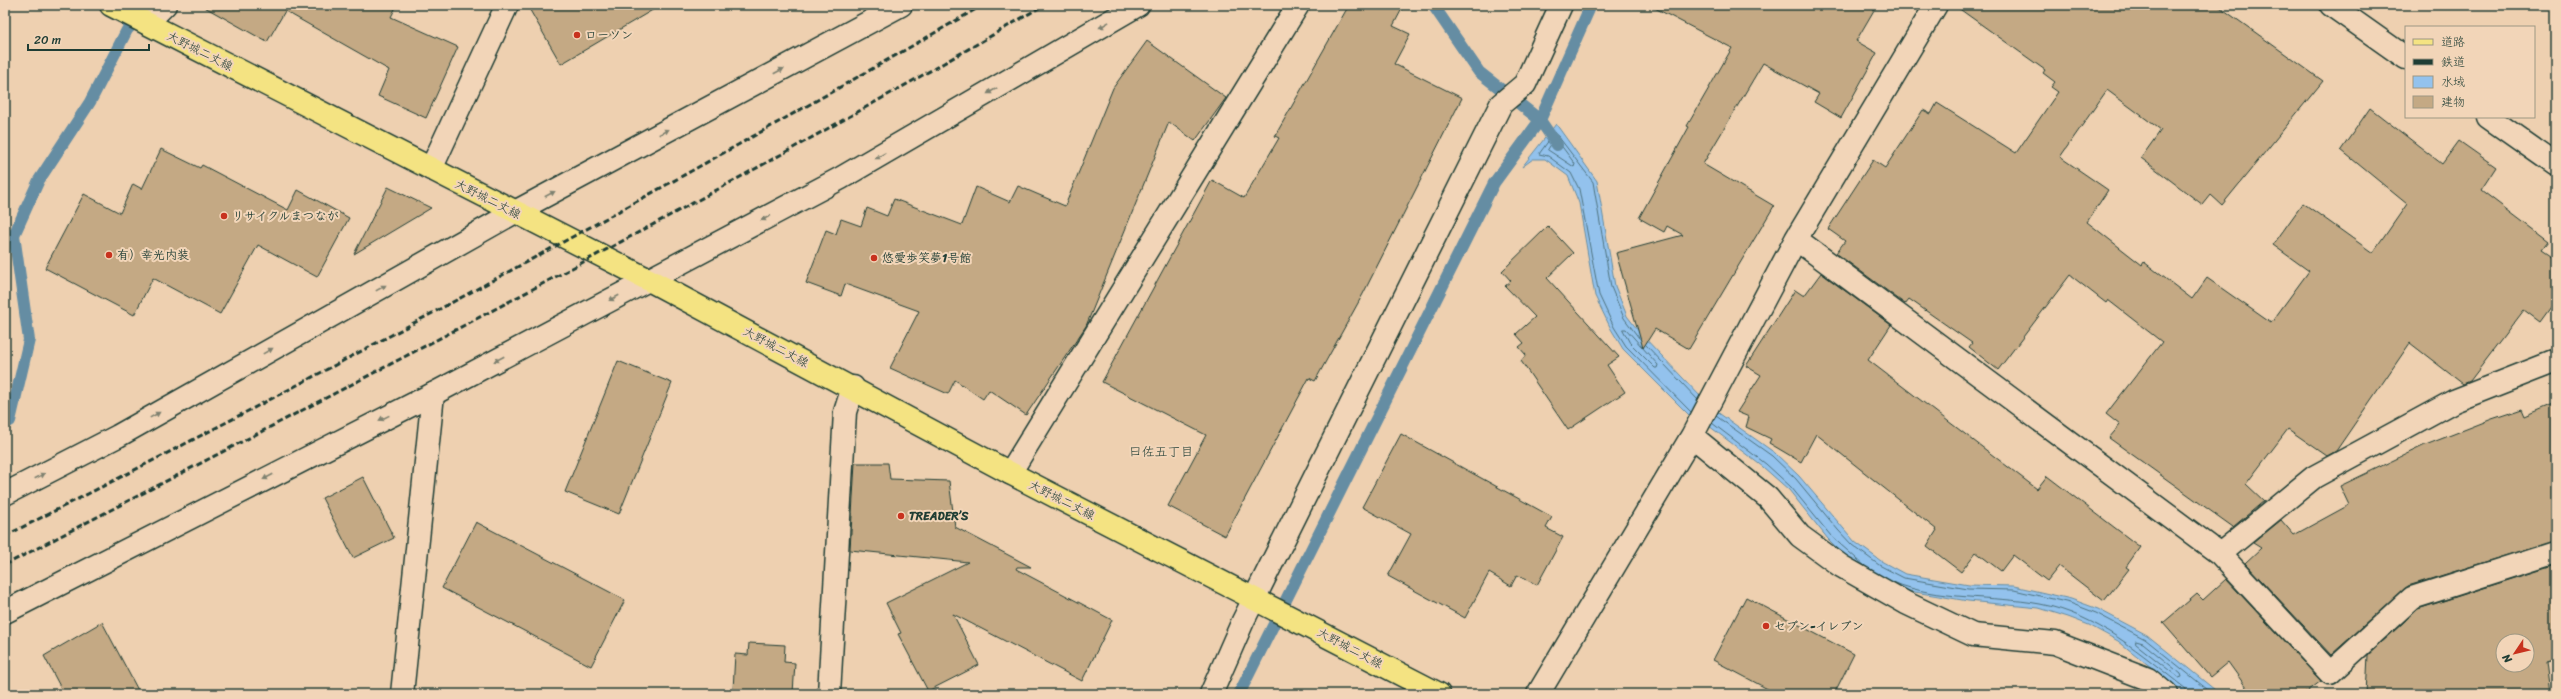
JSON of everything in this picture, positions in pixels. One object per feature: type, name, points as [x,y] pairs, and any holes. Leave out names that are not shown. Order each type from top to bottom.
[{"type":"main road","name":"大野城二丈線","points":[[111,5],[649,280],[1010,473],[1256,598],[1439,694]]},
{"type":"street","points":[[147,23],[165,5]]},
{"type":"street","points":[[431,169],[507,5]]},
{"type":"street","points":[[5,494],[118,436],[515,212],[901,5]]},
{"type":"street","points":[[5,612],[433,394],[841,178],[1138,5]]},
{"type":"street","points":[[1010,473],[1298,5]]},
{"type":"street","points":[[1211,694],[1256,598],[1501,104],[1525,84],[1561,5]]},
{"type":"street","points":[[1538,694],[1692,436],[1717,386],[1796,239],[1936,5]]},
{"type":"street","points":[[2331,5],[2405,57]]},
{"type":"street","points":[[2489,118],[2556,165]]},
{"type":"street","points":[[1796,239],[2220,554],[2330,673],[2412,598],[2556,552]]},
{"type":"street","points":[[2220,554],[2314,477],[2454,402],[2556,361]]},
{"type":"street","points":[[829,694],[845,412],[853,388]]},
{"type":"street","points":[[402,694],[433,394]]},
{"type":"street","points":[[1692,436],[1768,498],[1800,536],[1841,566],[1906,603],[1973,635],[2055,643],[2148,679],[2166,694]]},
{"type":"water","points":[[1556,124],[1597,181],[1615,286],[1627,316],[1641,334],[1701,397],[1720,414],[1775,453],[1799,476],[1855,542],[1881,561],[1905,574],[1969,585],[2014,586],[2071,599],[2098,609],[2147,635],[2220,694],[2185,694],[2118,641],[2089,625],[2068,617],[2039,608],[1968,601],[1903,590],[1845,556],[1828,539],[1789,490],[1763,467],[1709,426],[1690,416],[1623,349],[1611,329],[1595,296],[1579,203],[1568,176],[1545,159],[1533,159],[1522,167]]},
{"type":"building","points":[[201,5],[397,5],[391,17],[458,47],[426,118],[378,96],[389,70],[285,11],[267,42]]},
{"type":"building","name":"ローソン","points":[[527,5],[661,5],[561,64]]},
{"type":"building","points":[[1349,5],[1404,5],[1393,26],[1410,34],[1394,64],[1462,98],[1363,294],[1315,381],[1309,378],[1225,536],[1168,506],[1206,435],[1102,382],[1212,180],[1244,198],[1279,138],[1275,136]]},
{"type":"building","points":[[1649,5],[1877,5],[1856,41],[1877,53],[1841,118],[1814,102],[1819,94],[1763,63],[1703,164],[1774,206],[1689,349],[1655,329],[1643,348],[1616,253],[1683,235],[1667,226],[1664,232],[1639,218],[1689,127],[1687,126],[1732,48]]},
{"type":"building","points":[[1954,5],[2217,5],[2323,81],[2222,205],[2211,195],[2203,205],[2141,158],[2161,130],[2107,90],[2060,157],[2108,190],[2087,222],[2142,265],[2144,262],[2192,299],[2207,278],[2271,323],[2309,271],[2273,245],[2303,203],[2373,253],[2407,204],[2341,150],[2370,108],[2442,164],[2459,141],[2496,167],[2481,190],[2548,241],[2541,250],[2556,260],[2556,300],[2540,322],[2524,310],[2470,381],[2463,384],[2410,343],[2336,451],[2327,456],[2288,429],[2246,484],[2264,501],[2233,527],[2109,438],[2120,425],[2106,414],[2162,342],[2108,300],[2106,303],[2070,275],[1998,370],[1969,347],[1972,343],[1909,299],[1905,304],[1836,253],[1845,241],[1828,229],[1873,160],[1885,168],[1923,110],[1931,114],[1937,103],[2016,153],[2058,92],[2051,87],[2055,82],[2043,73],[2045,70]]},
{"type":"building","points":[[1147,41],[1226,98],[1195,141],[1169,122],[1086,326],[1026,415],[989,390],[983,399],[955,380],[948,394],[890,368],[919,311],[845,284],[841,296],[806,283],[826,230],[836,234],[841,219],[861,226],[867,208],[887,216],[894,199],[962,225],[976,187],[1010,202],[1018,186],[1065,206],[1113,88]]},
{"type":"building","points":[[161,149],[200,168],[202,165],[288,210],[298,190],[349,218],[317,277],[258,245],[220,314],[153,278],[134,315],[45,268],[84,194],[120,213],[133,184],[142,189]]},
{"type":"building","points":[[388,187],[431,208],[354,254]]},
{"type":"building","points":[[1548,226],[1573,253],[1547,278],[1619,357],[1607,365],[1625,392],[1568,430],[1521,361],[1526,355],[1519,347],[1524,343],[1516,334],[1535,317],[1505,286],[1511,281],[1502,271]]},
{"type":"building","points":[[1821,273],[1891,325],[1868,360],[2037,489],[2047,476],[2140,547],[2126,567],[2129,569],[2104,601],[2059,566],[2047,581],[2013,555],[2001,571],[1976,552],[1961,572],[1927,546],[1937,530],[1816,434],[1801,462],[1769,443],[1771,439],[1746,427],[1749,417],[1737,412],[1761,375],[1746,366],[1795,290],[1804,296]]},
{"type":"building","points":[[618,361],[672,383],[619,514],[565,492]]},
{"type":"building","points":[[2556,403],[2556,540],[2408,586],[2331,655],[2245,563],[2261,548],[2253,543],[2281,520],[2294,535],[2349,505],[2340,486],[2423,446],[2492,419],[2522,409],[2525,416]]},
{"type":"building","points":[[1401,434],[1552,517],[1546,528],[1563,537],[1537,585],[1517,575],[1511,586],[1489,573],[1465,618],[1388,576],[1411,534],[1362,507]]},
{"type":"building","points":[[855,463],[888,463],[890,479],[949,481],[955,527],[1031,567],[1017,567],[1016,569],[1112,620],[1082,681],[953,614],[979,665],[928,691],[898,634],[901,633],[886,603],[968,562],[850,550]]},
{"type":"building","points":[[363,477],[394,538],[353,558],[322,498]]},
{"type":"building","points":[[476,522],[625,600],[591,666],[442,588]]},
{"type":"building","points":[[2556,565],[2556,659],[2546,662],[2550,694],[2366,694],[2368,655],[2418,609]]},
{"type":"building","points":[[2226,579],[2321,681],[2304,694],[2251,694],[2228,662],[2210,677],[2163,623],[2197,594],[2203,600]]},
{"type":"building","name":"セブン-イレブン","points":[[1746,597],[1854,654],[1834,694],[1777,694],[1713,660]]},
{"type":"building","points":[[102,622],[140,694],[64,694],[44,656]]},
{"type":"building","points":[[749,643],[785,645],[784,662],[795,663],[793,693],[733,690],[735,654],[748,655]]},
{"type":"waterway","points":[[1433,5],[1479,72],[1540,120],[1557,145]]},
{"type":"waterway","points":[[1239,694],[1494,183],[1540,120],[1591,5]]},
{"type":"waterway","points":[[5,423],[10,421],[29,340],[14,235],[39,180],[90,102],[127,30],[140,16]]},
{"type":"railway","points":[[5,536],[252,409],[498,278],[741,143],[983,5]]},
{"type":"railway","points":[[5,565],[398,360],[658,222],[788,151],[1044,5]]},
{"type":"place","name":"ローソン","points":[[577,35]]},
{"type":"place","name":"リサイクルまつなが","points":[[224,216]]},
{"type":"place","name":"有）幸光内装","points":[[109,255]]},
{"type":"place","name":"悠愛歩笑夢1号館","points":[[874,258]]},
{"type":"place","name":"TREADER’S","points":[[901,516]]},
{"type":"place","name":"セブン-イレブン","points":[[1766,626]]},
{"type":"district","name":"曰佐五丁目","points":[[1161,451]]}]
